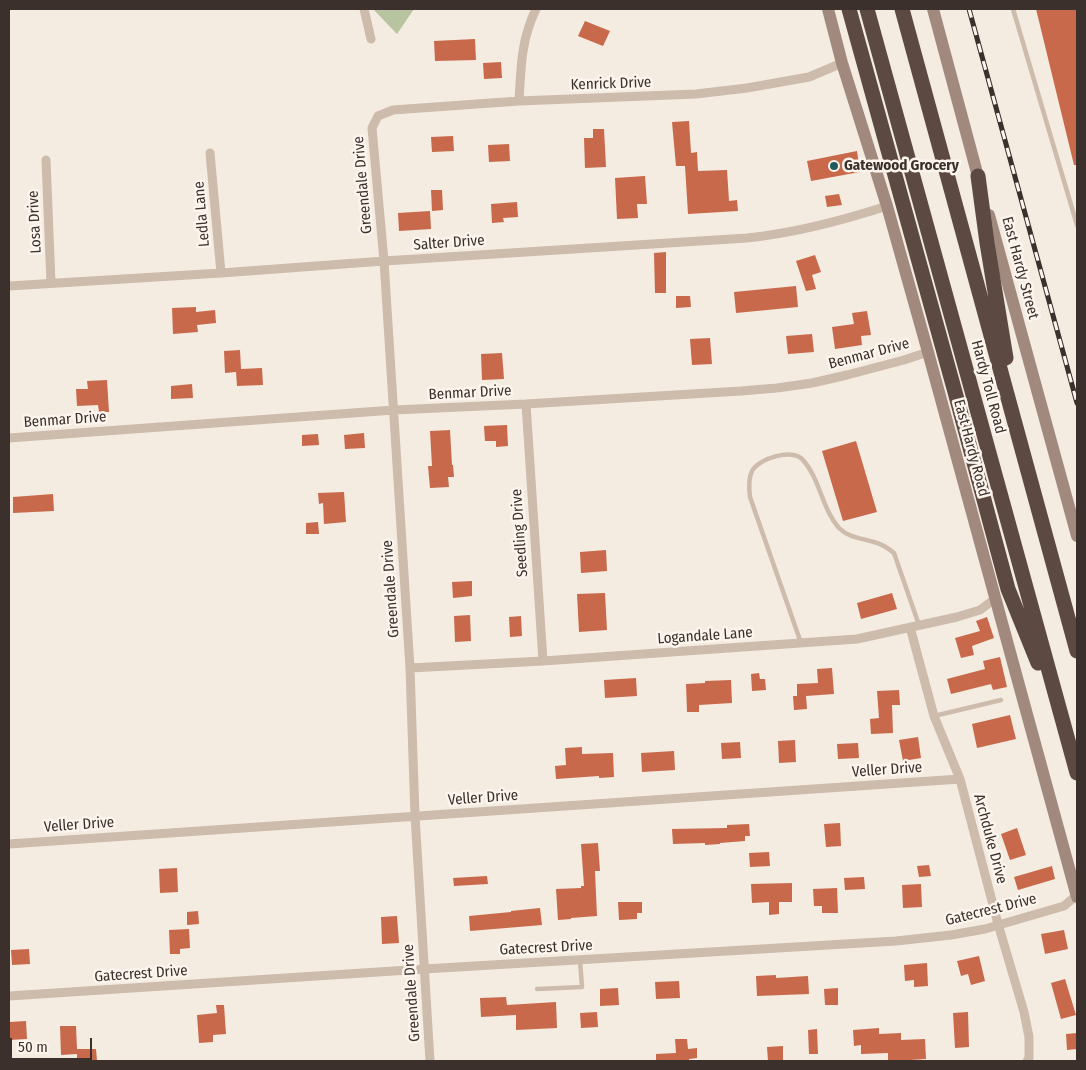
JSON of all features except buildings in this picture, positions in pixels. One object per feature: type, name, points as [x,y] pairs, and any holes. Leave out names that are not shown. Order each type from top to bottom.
[{"type":"highway","points":[[849,9],[1008,589],[1063,724]]},
{"type":"highway","points":[[860,9],[880,59]]},
{"type":"highway","name":"Hardy Toll Road","points":[[867,9],[1077,773]]},
{"type":"highway","name":"Hardy Toll Road","points":[[902,9],[1077,652]]},
{"type":"highway","points":[[978,176],[1014,421]]},
{"type":"main road","name":"East Hardy Road","points":[[828,9],[842,64],[887,206],[928,352],[1077,896]]},
{"type":"main road","name":"East Hardy Street","points":[[933,9],[1077,536]]},
{"type":"street","points":[[364,9],[371,38]]},
{"type":"street","points":[[520,101],[523,48],[536,9]]},
{"type":"street","name":"Kenrick Drive","points":[[378,116],[393,110],[520,101],[696,94],[747,88],[809,77],[842,64]]},
{"type":"street","name":"Greendale Drive","points":[[378,116],[372,128],[384,261],[394,410],[410,668],[415,816],[430,1061]]},
{"type":"street","name":"Ledla Lane","points":[[210,153],[220,273]]},
{"type":"street","name":"Losa Drive","points":[[46,160],[51,283]]},
{"type":"street","name":"Salter Drive","points":[[9,286],[747,238],[809,229],[887,206]]},
{"type":"street","name":"Benmar Drive","points":[[9,438],[394,410],[526,404],[777,388],[847,375],[928,352]]},
{"type":"street","name":"Seedling Drive","points":[[526,404],[543,661]]},
{"type":"street","name":"Logandale Lane","points":[[410,668],[543,661],[857,639],[957,617],[980,610],[996,598]]},
{"type":"street","name":"Archduke Drive","points":[[914,626],[934,716],[960,778],[998,924],[1024,1012],[1029,1037],[1029,1060]]},
{"type":"street","name":"Veller Drive","points":[[9,844],[960,778]]},
{"type":"street","name":"Gatecrest Drive","points":[[9,996],[896,941],[985,929],[1064,906],[1077,896]]},
{"type":"lane","points":[[1013,9],[1077,225]]},
{"type":"lane","points":[[801,643],[750,497],[749,486],[751,473],[756,465],[787,454],[802,458],[809,468],[831,516],[840,528],[848,535],[887,547],[894,553],[914,626]]},
{"type":"lane","points":[[934,716],[1001,700]]},
{"type":"lane","points":[[537,989],[582,987],[580,960]]},
{"type":"green space","points":[[373,9],[414,9],[397,34]]},
{"type":"railway","points":[[969,9],[1077,403]]},
{"type":"place","name":"Gatewood Grocery","points":[[834,166]]}]
